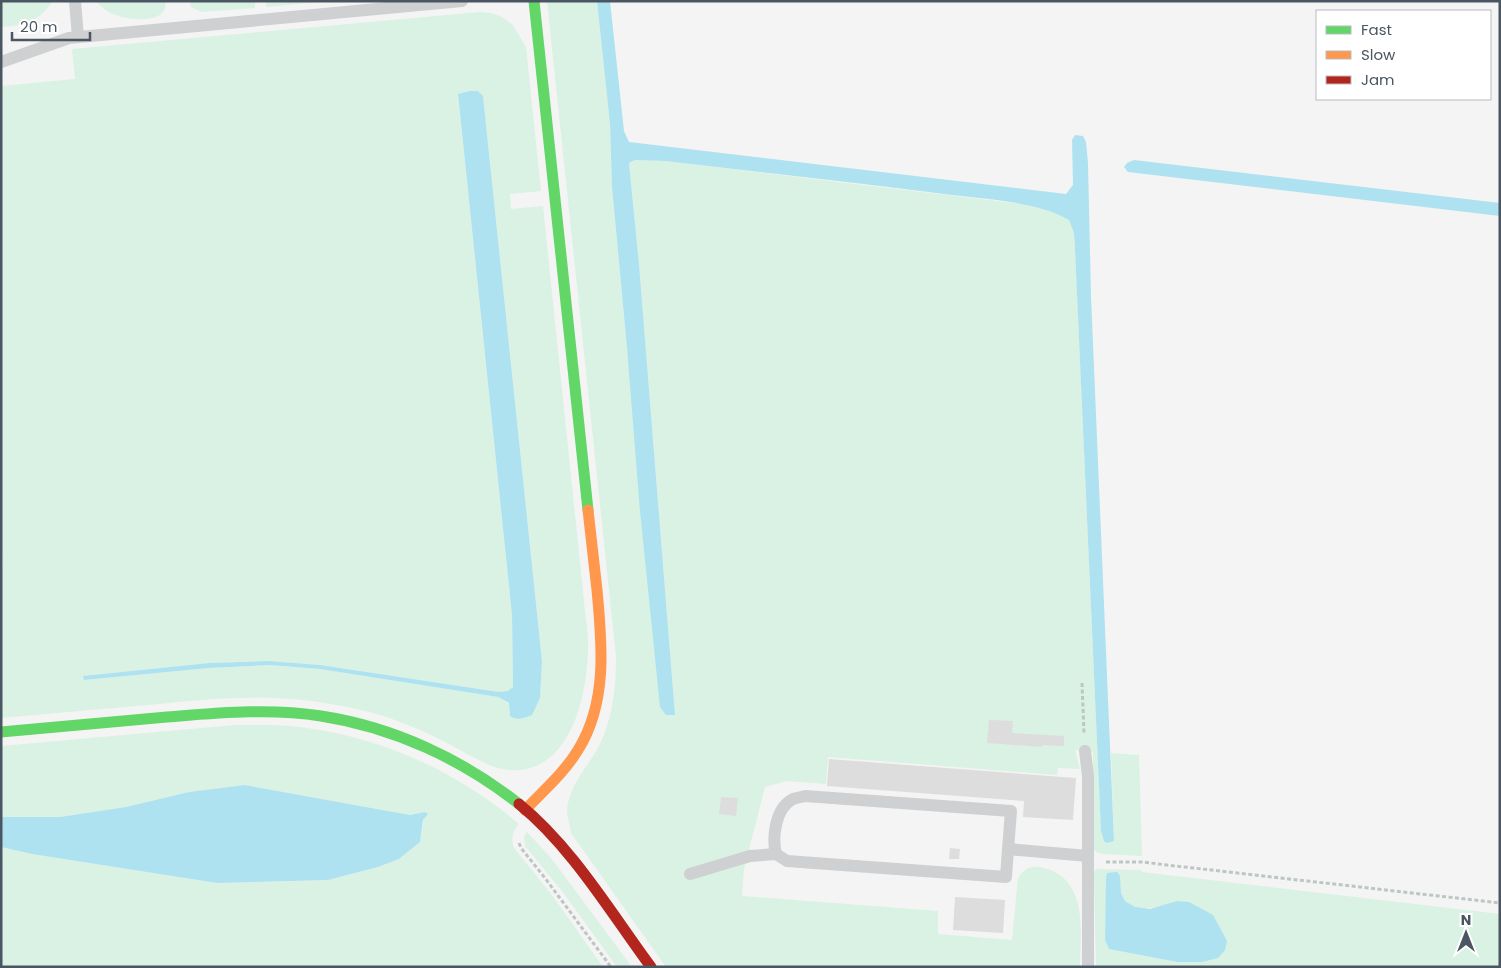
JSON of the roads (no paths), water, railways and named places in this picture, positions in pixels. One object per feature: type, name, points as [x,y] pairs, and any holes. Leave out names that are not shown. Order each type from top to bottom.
[{"type":"street","points":[[529,814],[583,742],[593,717],[600,684],[602,662],[602,640],[534,1]]},
{"type":"street","points":[[1,732],[258,711],[298,713],[344,720],[391,733],[429,748],[463,766],[529,814],[560,846],[650,967]]},
{"type":"lane","points":[[75,1],[78,37]]},
{"type":"lane","points":[[1,62],[69,38],[462,1]]},
{"type":"lane","points":[[1085,751],[1088,776],[1088,967]]},
{"type":"lane","points":[[690,874],[750,856],[776,854],[787,861],[1006,877],[1011,811],[804,796],[793,799],[786,804],[780,815],[773,843],[776,854]]},
{"type":"lane","points":[[1008,850],[1088,859]]},
{"type":"water","points":[[597,1],[610,1],[624,131],[629,142],[1066,194],[1073,185],[1072,140],[1075,135],[1083,136],[1086,142],[1088,163],[1091,296],[1114,841],[1107,843],[1104,841],[1101,831],[1074,233],[1069,220],[1041,209],[991,199],[665,161],[635,160],[629,163],[639,264],[675,715],[666,715],[660,707],[640,511],[612,187],[610,124]]},
{"type":"water","points":[[478,91],[483,96],[542,661],[540,698],[532,715],[513,718],[510,716],[509,703],[498,697],[320,669],[269,665],[209,668],[84,680],[83,676],[209,663],[269,661],[320,665],[499,692],[508,691],[513,687],[512,615],[458,94]]},
{"type":"water","points":[[1134,160],[1500,203],[1500,216],[1128,172],[1124,167],[1127,163]]},
{"type":"water","points":[[245,785],[410,815],[425,812],[428,814],[423,820],[420,842],[399,859],[378,867],[328,880],[217,883],[32,854],[1,847],[1,817],[60,817],[126,807],[189,792]]},
{"type":"water","points":[[1117,872],[1120,876],[1121,893],[1125,901],[1135,907],[1150,909],[1177,901],[1189,902],[1213,915],[1227,941],[1225,950],[1218,958],[1202,962],[1177,962],[1109,949],[1105,940],[1106,878],[1107,873]]}]
